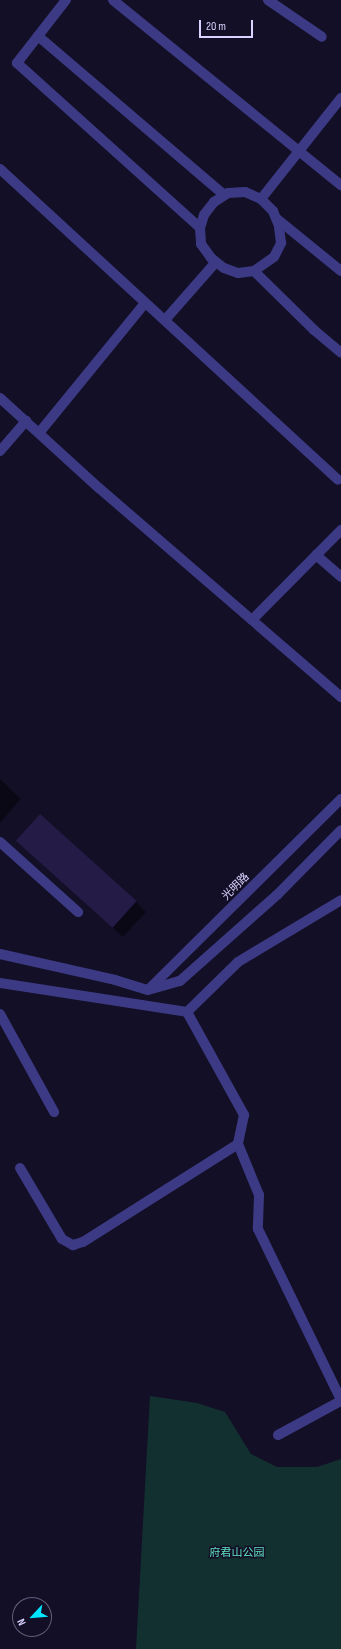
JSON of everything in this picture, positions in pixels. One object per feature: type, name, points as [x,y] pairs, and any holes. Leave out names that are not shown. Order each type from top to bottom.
[{"type":"street","points":[[66,0],[17,63],[200,228]]},
{"type":"street","points":[[113,0],[298,152],[341,184]]},
{"type":"street","points":[[268,0],[322,37]]},
{"type":"street","points":[[38,36],[224,195]]},
{"type":"street","points":[[262,198],[341,98]]},
{"type":"street","points":[[0,169],[338,480]]},
{"type":"street","points":[[275,217],[281,243],[274,256],[254,271],[238,273],[224,268],[216,262],[201,244],[200,228],[204,215],[214,202],[224,195],[245,192],[262,198],[275,217],[341,271]]},
{"type":"street","points":[[165,320],[216,262]]},
{"type":"street","points":[[254,271],[314,330],[341,353]]},
{"type":"street","points":[[39,433],[146,303]]},
{"type":"street","points":[[0,398],[341,697]]},
{"type":"street","points":[[0,451],[26,421]]},
{"type":"street","points":[[252,620],[341,530]]},
{"type":"street","points":[[316,555],[341,577]]},
{"type":"street","name":"光明路","points":[[148,990],[341,799]]},
{"type":"street","points":[[0,954],[115,980],[148,990],[180,981],[222,946],[277,895],[341,830]]},
{"type":"street","points":[[0,842],[78,912]]},
{"type":"street","points":[[187,1012],[238,962],[341,900]]},
{"type":"street","points":[[0,983],[187,1012]]},
{"type":"street","points":[[187,1012],[244,1115],[238,1144],[259,1195],[258,1228],[341,1401],[278,1435]]},
{"type":"street","points":[[0,1014],[54,1112]]},
{"type":"street","points":[[20,1168],[62,1239],[73,1245],[83,1242],[238,1144]]},
{"type":"green space","name":"府君山公园","points":[[150,1396],[197,1403],[225,1412],[251,1454],[277,1467],[317,1467],[341,1459],[341,1649],[136,1649]]},
{"type":"building","points":[[40,814],[137,901],[113,928],[16,841]]}]
